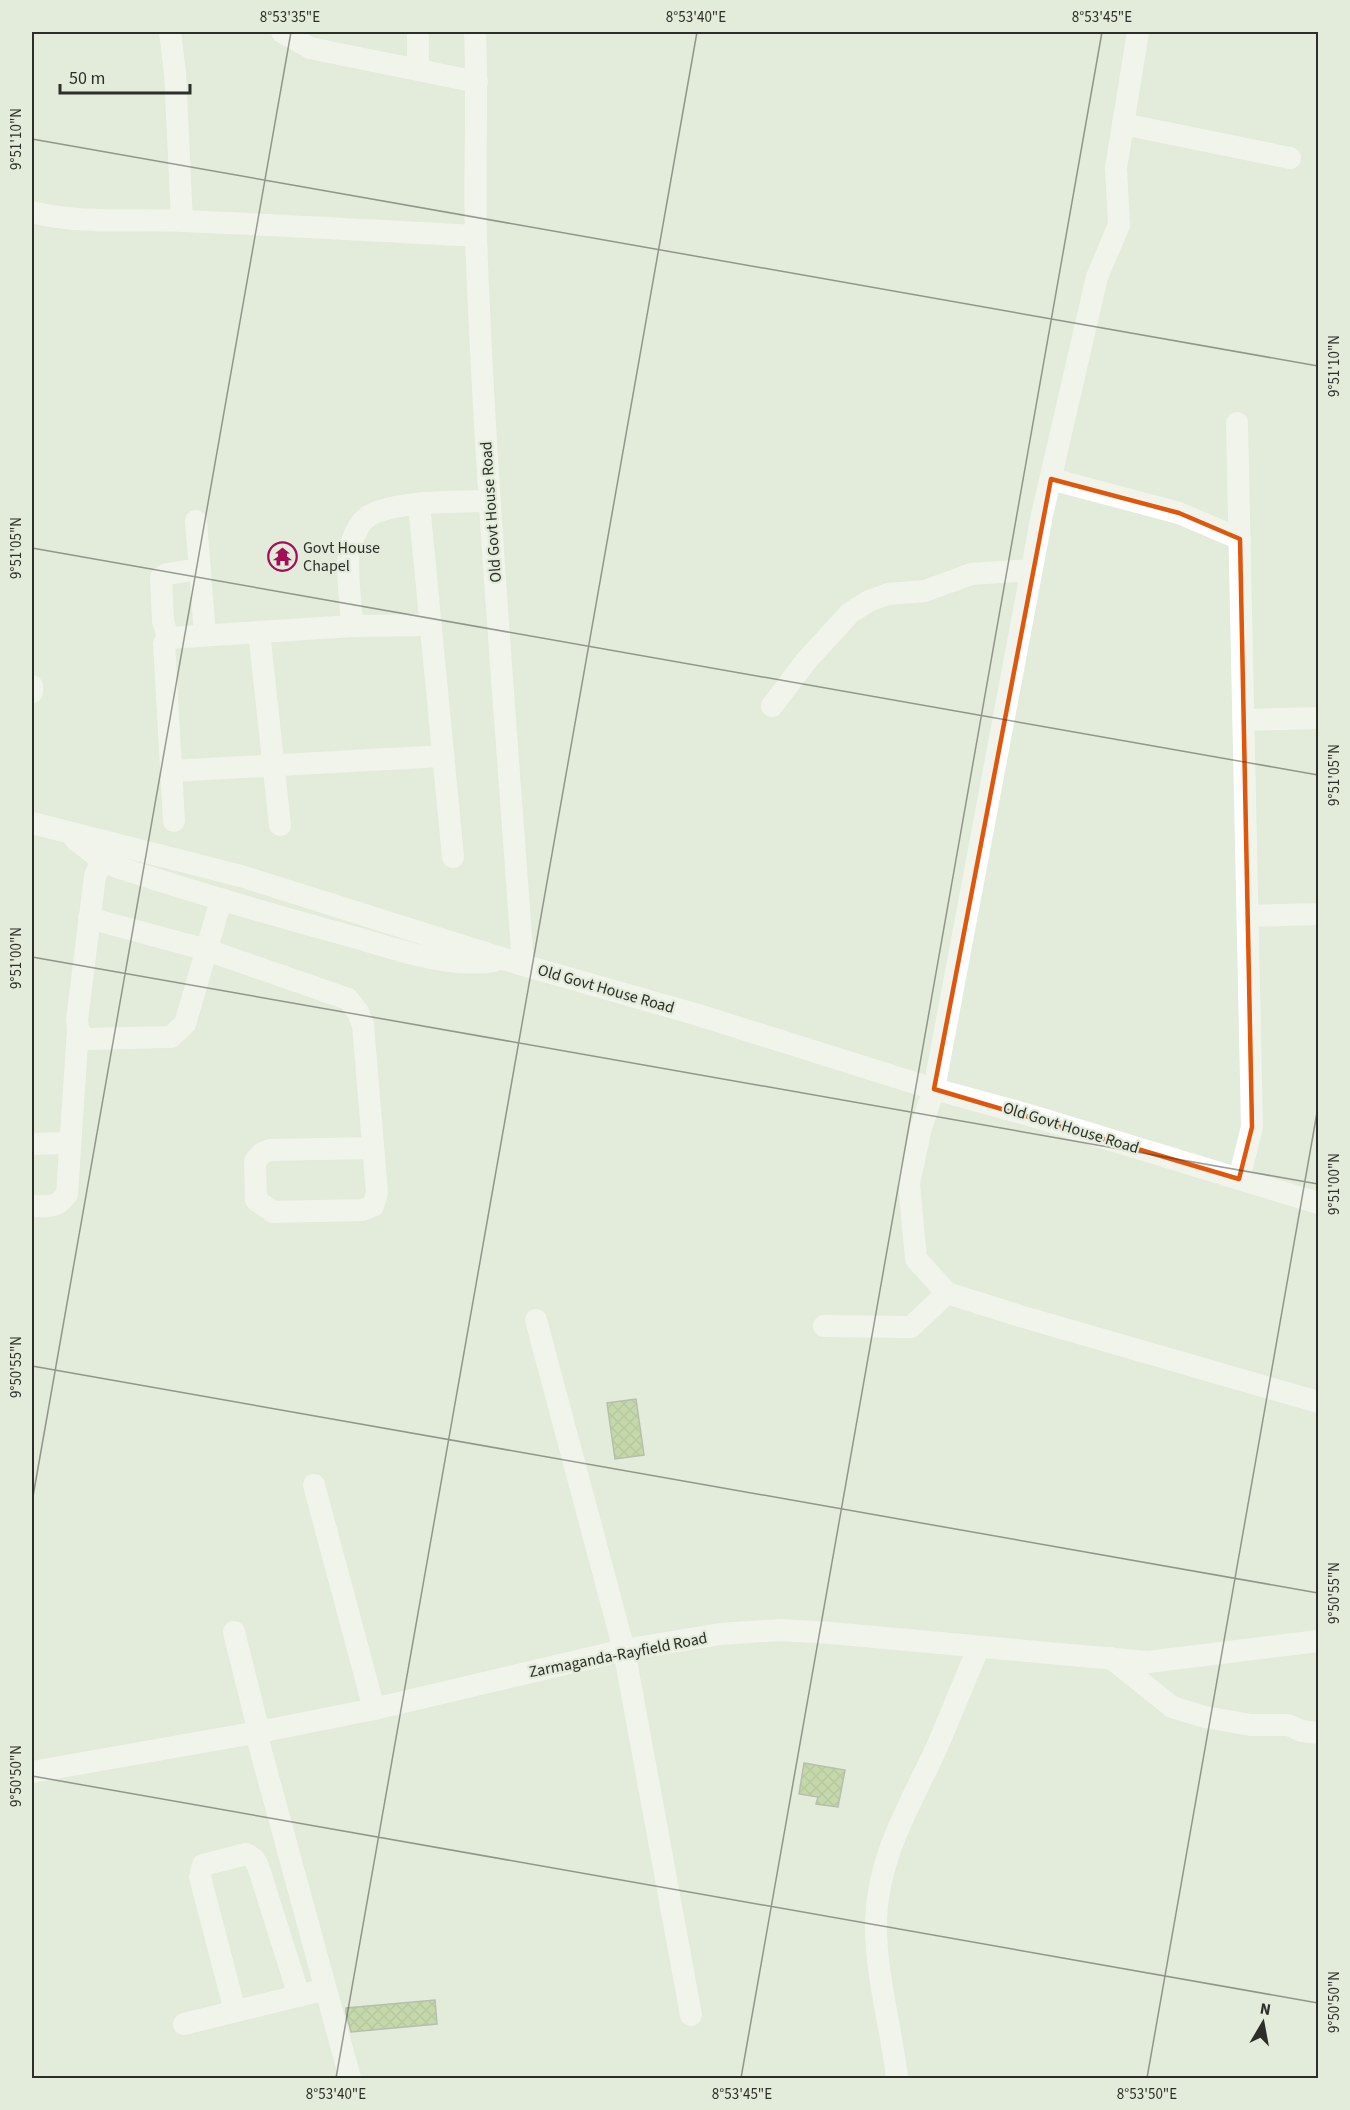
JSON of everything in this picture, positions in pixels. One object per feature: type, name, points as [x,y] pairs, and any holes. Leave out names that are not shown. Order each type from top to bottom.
[{"type":"street","points":[[170,32],[175,73],[182,220]]},
{"type":"street","points":[[282,32],[310,48],[477,82]]},
{"type":"street","points":[[418,32],[418,69]]},
{"type":"street","name":"Old Govt House Road","points":[[475,32],[476,236],[515,962],[695,1014],[934,1089],[1029,1115],[1318,1203]]},
{"type":"street","points":[[1138,32],[1116,168],[1119,225],[1097,277],[1031,570],[934,1089],[921,1128],[909,1183],[916,1259],[947,1293],[1318,1402]]},
{"type":"street","points":[[1123,124],[1290,158]]},
{"type":"street","points":[[32,212],[54,218],[92,221],[182,220],[476,236]]},
{"type":"street","points":[[1237,423],[1252,1126],[1239,1179]]},
{"type":"street","points":[[1051,479],[1179,513],[1240,539]]},
{"type":"street","points":[[352,626],[349,553],[356,531],[366,518],[389,508],[419,504],[490,501]]},
{"type":"street","points":[[419,504],[453,856]]},
{"type":"street","points":[[196,521],[205,635]]},
{"type":"street","points":[[168,638],[163,621],[160,578],[167,574],[199,568]]},
{"type":"street","points":[[772,706],[806,661],[850,613],[869,601],[888,594],[926,591],[971,574],[1031,570]]},
{"type":"street","points":[[174,821],[164,643],[168,638],[352,626],[430,625]]},
{"type":"street","points":[[260,632],[280,825]]},
{"type":"street","points":[[32,686],[32,692]]},
{"type":"street","points":[[1244,720],[1318,718]]},
{"type":"street","points":[[172,771],[442,756]]},
{"type":"street","points":[[32,823],[241,876],[515,962]]},
{"type":"street","points":[[67,833],[102,860],[117,867],[263,913],[433,959],[479,963],[515,962]]},
{"type":"street","points":[[32,1206],[53,1206],[60,1203],[67,1194],[77,1020],[95,876],[102,860]]},
{"type":"street","points":[[263,913],[271,885]]},
{"type":"street","points":[[78,1029],[84,1039],[171,1037],[186,1024],[221,900]]},
{"type":"street","points":[[1248,916],[1318,914]]},
{"type":"street","points":[[89,918],[207,950],[348,999],[358,1012],[363,1025],[377,1193],[373,1206],[362,1210],[273,1212],[256,1200],[255,1161],[270,1150],[373,1148]]},
{"type":"street","points":[[32,1144],[70,1143]]},
{"type":"street","points":[[824,1326],[911,1327],[947,1293]]},
{"type":"street","points":[[536,1320],[624,1650],[691,2015]]},
{"type":"street","points":[[314,1485],[374,1709]]},
{"type":"street","name":"Zarmaganda-Rayfield Road","points":[[32,1772],[258,1733],[374,1709],[624,1650],[720,1634],[780,1630],[831,1633],[1148,1662],[1318,1641]]},
{"type":"street","points":[[234,1632],[258,1733],[350,2079]]},
{"type":"street","points":[[897,2079],[877,1961],[876,1919],[880,1884],[889,1849],[909,1802],[936,1749],[979,1647]]},
{"type":"street","points":[[1111,1659],[1172,1707],[1205,1717],[1251,1725],[1288,1725],[1302,1731],[1318,1733]]},
{"type":"street","points":[[235,2011],[200,1877],[202,1865],[224,1859],[246,1854],[254,1859],[258,1866],[299,1996]]},
{"type":"street","points":[[184,2024],[327,1989]]},
{"type":"highlighted area","points":[[1051,479],[1179,513],[1240,539],[1252,1127],[1239,1179],[934,1089]]},
{"type":"building","points":[[636,1399],[644,1455],[615,1459],[607,1403]]},
{"type":"building","points":[[804,1763],[845,1770],[838,1807],[816,1804],[818,1797],[799,1794]]},
{"type":"building","points":[[435,2000],[437,2024],[351,2032],[346,2013],[346,2008]]},
{"type":"place","name":"Govt House Chapel","points":[[282,557]]}]
